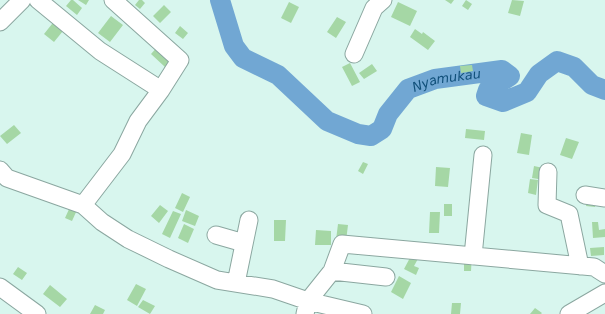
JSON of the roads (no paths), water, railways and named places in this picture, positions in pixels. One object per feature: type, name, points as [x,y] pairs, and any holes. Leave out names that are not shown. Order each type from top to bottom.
[{"type":"street","points":[[0,22],[22,0]]},
{"type":"street","points":[[38,0],[100,51],[161,90]]},
{"type":"street","points":[[83,205],[122,154],[138,120],[161,90],[180,60],[112,0]]},
{"type":"street","points":[[354,54],[374,8],[383,0]]},
{"type":"street","points":[[473,256],[482,155]]},
{"type":"street","points":[[0,170],[7,178],[83,205],[102,222],[128,239],[169,259],[218,280],[273,289],[306,307],[363,314]]},
{"type":"street","points":[[548,172],[546,205],[569,214],[580,266]]},
{"type":"street","points":[[585,195],[605,198]]},
{"type":"street","points":[[236,283],[249,220]]},
{"type":"street","points":[[216,235],[244,243]]},
{"type":"street","points":[[306,307],[332,271],[342,244],[594,267],[605,274]]},
{"type":"street","points":[[332,271],[386,277]]},
{"type":"street","points":[[0,287],[37,314]]},
{"type":"street","points":[[569,314],[605,293]]},
{"type":"waterway","name":"Nyamukau","points":[[220,0],[234,46],[243,58],[278,75],[327,121],[358,134],[371,136],[382,129],[388,114],[408,89],[435,79],[502,70],[510,76],[488,90],[486,96],[503,102],[527,92],[539,74],[557,61],[574,67],[592,85],[605,90]]}]
